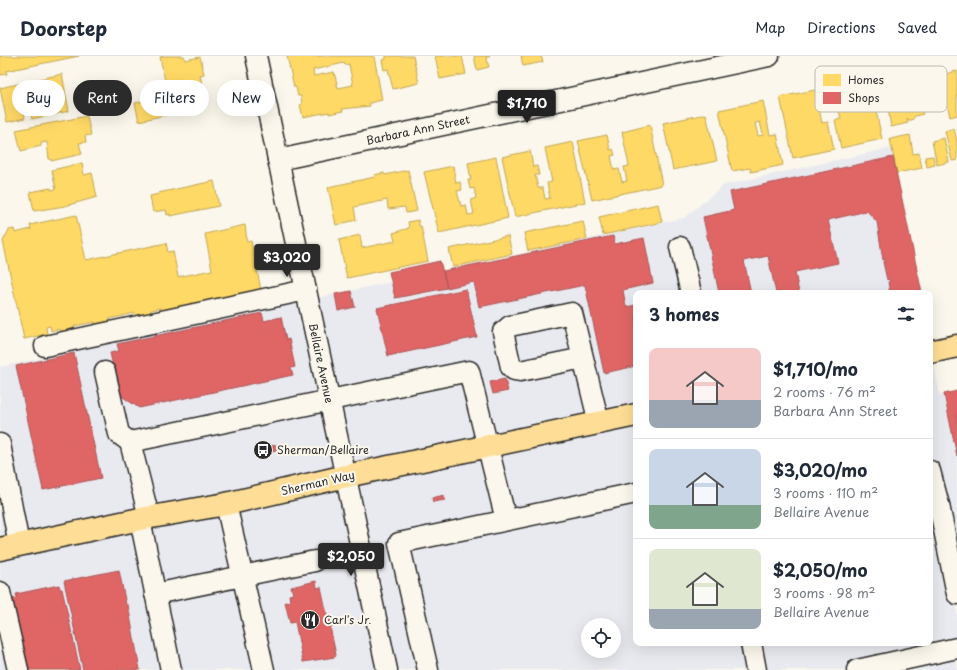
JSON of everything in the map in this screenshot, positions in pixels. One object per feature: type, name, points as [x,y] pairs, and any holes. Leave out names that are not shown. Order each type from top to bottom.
[{"type":"main road","points":[[933,351],[957,346]]},
{"type":"main road","name":"Sherman Way","points":[[10,547],[144,518],[226,504],[346,476],[633,416]]},
{"type":"street","name":"Bellaire Avenue","points":[[256,56],[387,670]]},
{"type":"street","name":"Barbara Ann Street","points":[[278,160],[729,60],[769,56]]},
{"type":"street","points":[[680,247],[690,290]]},
{"type":"street","points":[[45,346],[306,290]]},
{"type":"street","points":[[583,358],[598,423]]},
{"type":"street","points":[[130,442],[469,371],[506,520]]},
{"type":"street","points":[[105,372],[119,434],[130,442],[144,518],[155,594],[171,670]]},
{"type":"street","points":[[0,444],[10,547]]},
{"type":"street","points":[[933,492],[935,506],[957,594]]},
{"type":"street","points":[[428,670],[399,543],[633,494]]},
{"type":"street","points":[[226,504],[264,670]]},
{"type":"street","points":[[155,594],[315,560]]},
{"type":"street","points":[[0,592],[18,670]]},
{"type":"street","points":[[752,646],[756,670]]},
{"type":"street","points":[[857,670],[957,648]]},
{"type":"shaded area","points":[[891,148],[919,290],[633,290],[633,646],[933,646],[933,361],[940,395],[957,392],[957,670],[0,670],[0,367],[684,218],[724,185]]},
{"type":"building: Homes","points":[[0,56],[79,56],[6,71],[7,74],[0,75]]},
{"type":"building: Homes","points":[[184,56],[185,60],[200,57],[204,74],[200,75],[201,80],[165,80],[160,57]]},
{"type":"building: Homes","points":[[287,56],[374,56],[382,100],[369,103],[370,106],[342,109],[343,111],[329,114],[329,112],[303,117],[300,105],[302,104],[301,96],[298,96],[296,87],[294,87]],"holes":[[[344,63],[345,65],[349,64],[353,85],[338,88],[334,72],[314,76],[313,70]]]},
{"type":"building: Homes","points":[[386,56],[413,56],[419,83],[393,89],[388,69],[384,70],[382,60],[386,59]]},
{"type":"building: Homes","points":[[435,56],[462,56],[466,74],[440,79]]},
{"type":"building: Homes","points":[[474,56],[490,56],[486,57],[489,67],[477,70]]},
{"type":"building: Homes","points":[[521,56],[541,56],[543,62],[523,66]]},
{"type":"building: Homes","points":[[957,71],[957,115],[950,117],[947,103],[947,74]]},
{"type":"building: Homes","points":[[62,74],[63,80],[35,80]]},
{"type":"building: Homes","points":[[12,85],[12,116],[25,116],[25,118],[7,122],[0,88]]},
{"type":"building: Homes","points":[[65,90],[69,111],[65,112]]},
{"type":"building: Homes","points":[[815,90],[815,112],[820,112],[822,123],[828,122],[834,149],[793,158],[780,97]]},
{"type":"building: Homes","points":[[763,101],[770,135],[777,134],[783,165],[751,172],[750,168],[732,171],[719,110]],"holes":[[[760,122],[763,135],[758,136],[755,123]]]},
{"type":"building: Homes","points":[[140,102],[140,116],[161,116],[139,121],[135,103]]},
{"type":"building: Homes","points":[[839,112],[876,112],[882,139],[841,148],[835,120],[841,119]]},
{"type":"building: Homes","points":[[888,112],[922,112],[923,114],[915,116],[912,120],[908,120],[907,118],[908,123],[891,127]]},
{"type":"building: Homes","points":[[706,114],[717,161],[673,170],[663,123]]},
{"type":"building: Homes","points":[[31,116],[46,116],[32,119]]},
{"type":"building: Homes","points":[[87,116],[91,135],[85,136],[86,142],[79,143],[82,154],[51,161],[51,159],[49,159],[47,142],[41,143],[41,146],[21,151],[16,130]]},
{"type":"building: Homes","points":[[650,125],[662,185],[592,200],[578,141],[607,135],[610,150],[613,149],[615,155],[611,156],[614,170],[619,169],[622,182],[627,181],[624,167],[629,166],[622,132]]},
{"type":"building: Homes","points":[[954,128],[957,142],[957,160],[952,161],[945,131]]},
{"type":"building: Homes","points":[[910,135],[913,154],[919,153],[922,168],[897,173],[890,139]]},
{"type":"building: Homes","points":[[944,138],[949,162],[937,165],[932,141]]},
{"type":"building: Homes","points":[[573,142],[585,202],[515,217],[502,157],[530,151],[533,167],[537,166],[539,175],[535,175],[538,188],[543,188],[545,199],[550,198],[547,183],[552,182],[545,148]]},
{"type":"building: Homes","points":[[933,156],[935,165],[927,167],[925,157]]},
{"type":"building: Homes","points":[[496,157],[508,218],[439,233],[424,172],[453,166],[456,183],[460,182],[462,190],[457,191],[461,206],[466,205],[468,215],[474,214],[471,200],[476,198],[474,188],[470,189],[468,180],[471,180],[468,163]]},
{"type":"building: Homes","points":[[82,163],[84,175],[92,173],[97,197],[65,206],[34,211],[30,192],[51,188],[51,190],[56,189],[52,170]]},
{"type":"building: Homes","points":[[408,170],[417,211],[406,213],[405,207],[388,209],[387,200],[354,207],[356,220],[336,225],[328,187],[375,177],[374,175],[384,173],[385,175]]},
{"type":"building: Homes","points":[[214,181],[219,206],[170,216],[170,214],[167,215],[166,210],[153,212],[150,196]]},
{"type":"building: Homes","points":[[658,204],[662,222],[603,235],[599,217]]},
{"type":"building: Homes","points":[[76,215],[86,260],[166,243],[168,252],[173,251],[178,277],[212,270],[205,234],[245,225],[247,242],[251,241],[261,290],[161,311],[161,308],[151,310],[151,313],[136,316],[135,313],[109,319],[109,322],[95,325],[95,322],[74,326],[74,329],[60,332],[59,329],[51,331],[50,326],[46,327],[47,334],[24,339],[3,241],[9,230],[14,229],[15,233],[31,229],[30,225]]},
{"type":"building: Homes","points":[[418,220],[419,226],[421,226],[428,261],[347,278],[339,240],[360,235],[362,248],[395,241],[393,233],[409,228],[408,222]]},
{"type":"building: Homes","points":[[583,221],[587,239],[528,251],[524,233]]},
{"type":"building: Homes","points":[[508,236],[512,254],[453,267],[449,249]]},
{"type":"building: Shops","points":[[893,157],[921,290],[889,290],[888,282],[890,282],[889,279],[887,280],[883,262],[885,262],[885,259],[883,260],[877,222],[867,211],[828,220],[838,263],[795,272],[798,290],[775,290],[768,256],[744,261],[750,290],[718,290],[703,217],[734,210],[730,192]]},
{"type":"building: Shops","points":[[613,236],[615,244],[644,238],[653,283],[623,290],[626,307],[633,306],[633,367],[604,373],[585,285],[479,307],[474,282],[447,288],[443,271]]},
{"type":"building: Shops","points":[[440,261],[447,288],[395,298],[389,272]]},
{"type":"building: Shops","points":[[466,289],[477,337],[388,356],[377,308]]},
{"type":"building: Shops","points":[[351,291],[355,307],[338,311],[335,294]]},
{"type":"building: Shops","points":[[262,313],[264,321],[281,317],[286,340],[289,339],[295,367],[291,368],[293,375],[139,408],[120,395],[110,353],[119,351],[117,344]]},
{"type":"building: Shops","points":[[74,353],[101,478],[43,490],[16,366]]},
{"type":"building: Shops","points":[[505,379],[508,391],[493,394],[490,382]]},
{"type":"building: Shops","points":[[957,391],[957,456],[944,394]]},
{"type":"building: Shops","points":[[283,444],[284,448],[272,451],[271,446]]},
{"type":"building: Shops","points":[[444,495],[445,500],[433,502],[432,498]]},
{"type":"building: Shops","points":[[119,570],[126,605],[128,605],[140,670],[83,670],[64,581]]},
{"type":"building: Shops","name":"Carl's Jr.","points":[[316,581],[317,588],[321,587],[328,619],[330,618],[332,627],[330,627],[336,655],[335,657],[303,662],[295,622],[290,623],[285,602],[290,601],[289,595],[293,594],[291,587]]},
{"type":"building: Shops","points":[[59,585],[60,589],[62,589],[80,670],[29,670],[12,599],[17,598],[16,594]]},
{"type":"place","name":"Sherman/Bellaire","points":[[263,450]]},
{"type":"place","name":"Carl's Jr.","points":[[310,620]]}]
